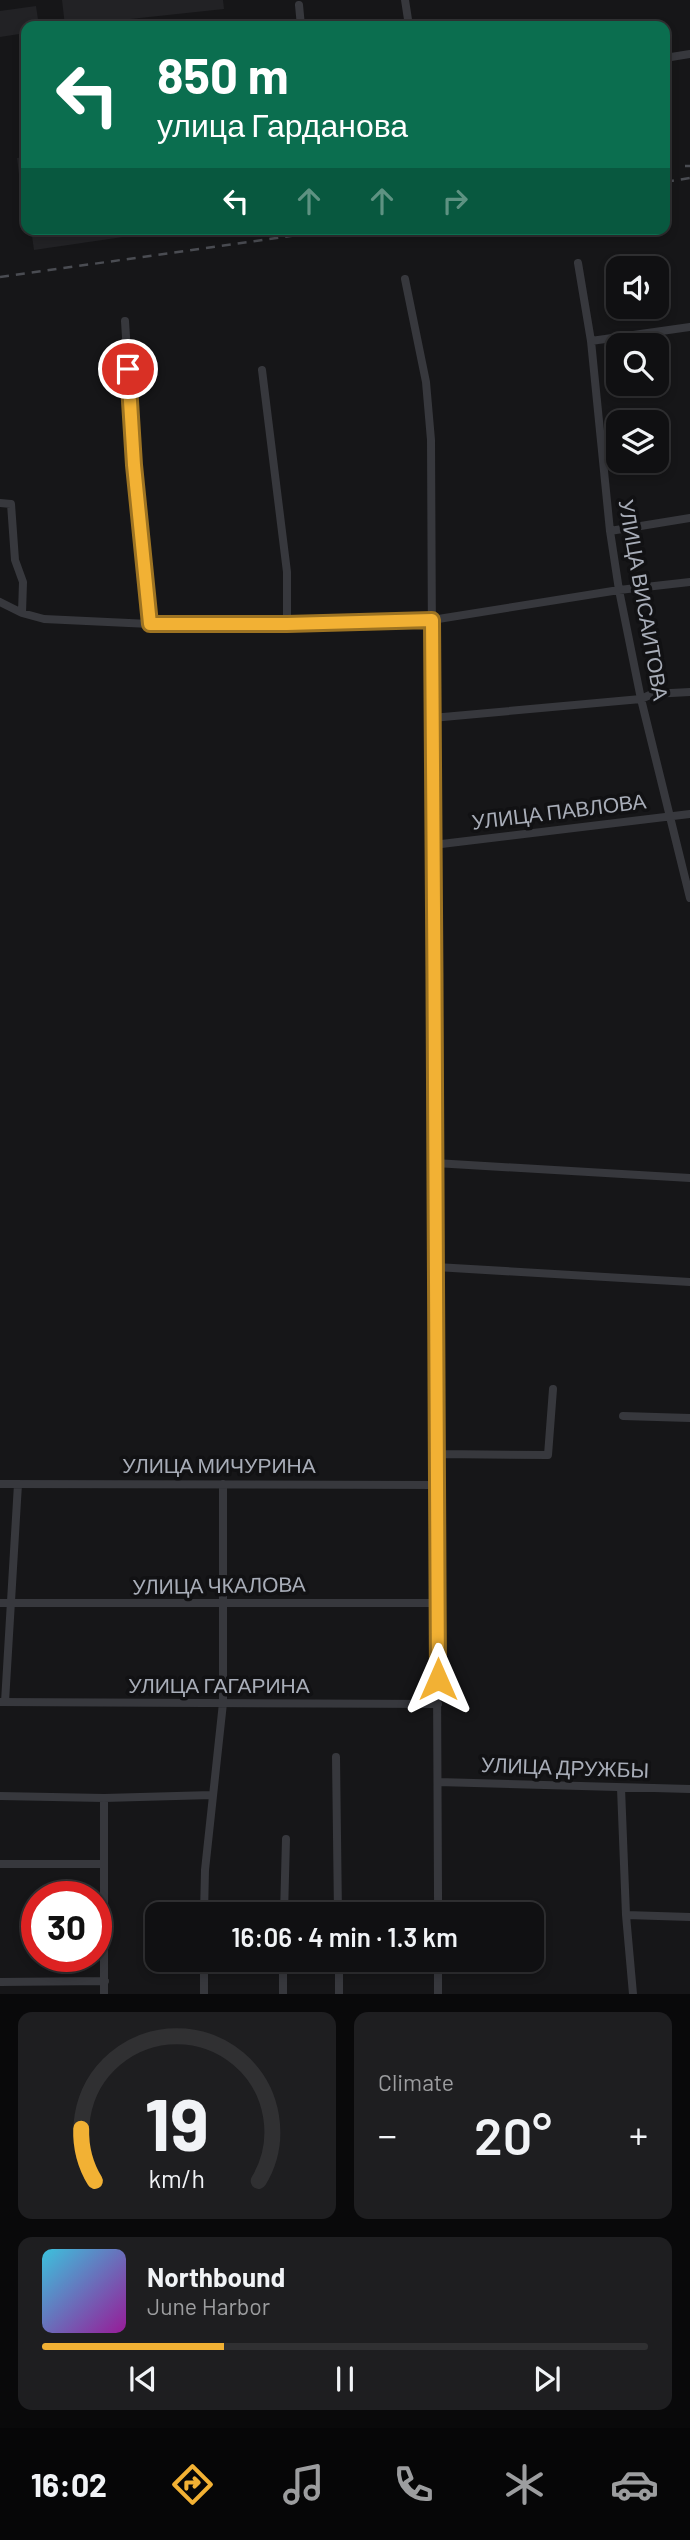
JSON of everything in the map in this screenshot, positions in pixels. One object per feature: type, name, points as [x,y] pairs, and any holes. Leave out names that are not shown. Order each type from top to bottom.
[{"type":"street","points":[[405,0],[408,21]]},
{"type":"street","points":[[299,5],[301,21]]},
{"type":"street","points":[[670,57],[690,54]]},
{"type":"street","name":"УЛИЦА ВИСАИТОВА","points":[[578,263],[590,341],[610,531],[619,590],[641,699],[690,898]]},
{"type":"street","points":[[405,279],[426,382],[431,440],[438,1454],[438,1902]]},
{"type":"street","points":[[125,321],[134,465],[150,624]]},
{"type":"street","points":[[590,341],[690,327]]},
{"type":"street","points":[[262,370],[287,572],[287,624]]},
{"type":"street","points":[[0,503],[11,504],[15,560],[23,582],[22,613]]},
{"type":"street","points":[[610,531],[690,518]]},
{"type":"street","points":[[0,602],[22,613],[44,619],[150,624],[432,620],[619,590],[690,582]]},
{"type":"street","points":[[432,718],[690,692]]},
{"type":"street","name":"УЛИЦА ПАВЛОВА","points":[[433,845],[690,814]]},
{"type":"street","points":[[435,1163],[690,1178]]},
{"type":"street","points":[[436,1267],[690,1282]]},
{"type":"street","points":[[438,1454],[548,1455],[553,1389]]},
{"type":"street","points":[[622,1416],[690,1418]]},
{"type":"street","name":"УЛИЦА МИЧУРИНА","points":[[0,1483],[438,1485]]},
{"type":"street","points":[[2,1702],[12,1603],[18,1484]]},
{"type":"street","points":[[204,1902],[205,1870],[223,1703],[223,1484]]},
{"type":"street","name":"УЛИЦА ЧКАЛОВА","points":[[0,1603],[438,1603]]},
{"type":"street","name":"УЛИЦА ГАГАРИНА","points":[[2,1702],[438,1704]]},
{"type":"street","points":[[336,1757],[338,1902]]},
{"type":"street","name":"УЛИЦА ДРУЖБЫ","points":[[438,1782],[690,1789]]},
{"type":"street","points":[[621,1788],[626,1915],[633,1994]]},
{"type":"street","points":[[0,1796],[212,1796]]},
{"type":"street","points":[[104,1798],[104,1994]]},
{"type":"street","points":[[284,1902],[286,1839]]},
{"type":"street","points":[[0,1864],[104,1864]]},
{"type":"street","points":[[626,1915],[690,1917]]},
{"type":"street","points":[[204,1972],[204,1994]]},
{"type":"street","points":[[283,1994],[284,1972]]},
{"type":"street","points":[[339,1972],[339,1994]]},
{"type":"street","points":[[438,1972],[438,1994]]},
{"type":"street","points":[[0,1982],[105,1981]]},
{"type":"shaded area","points":[[62,0],[223,0],[224,9],[112,21],[64,21]]},
{"type":"shaded area","points":[[36,6],[38,21],[21,21],[21,34],[0,37],[0,11]]},
{"type":"shaded area","points":[[17,158],[21,158],[21,191]]},
{"type":"shaded area","points":[[32,235],[136,235],[34,250]]},
{"type":"railway","points":[[685,166],[690,166]]},
{"type":"railway","points":[[670,181],[690,178]]},
{"type":"railway","points":[[0,277],[298,235]]},
{"type":"route","points":[[128,369],[134,465],[150,624],[432,620],[438,1679]]}]
